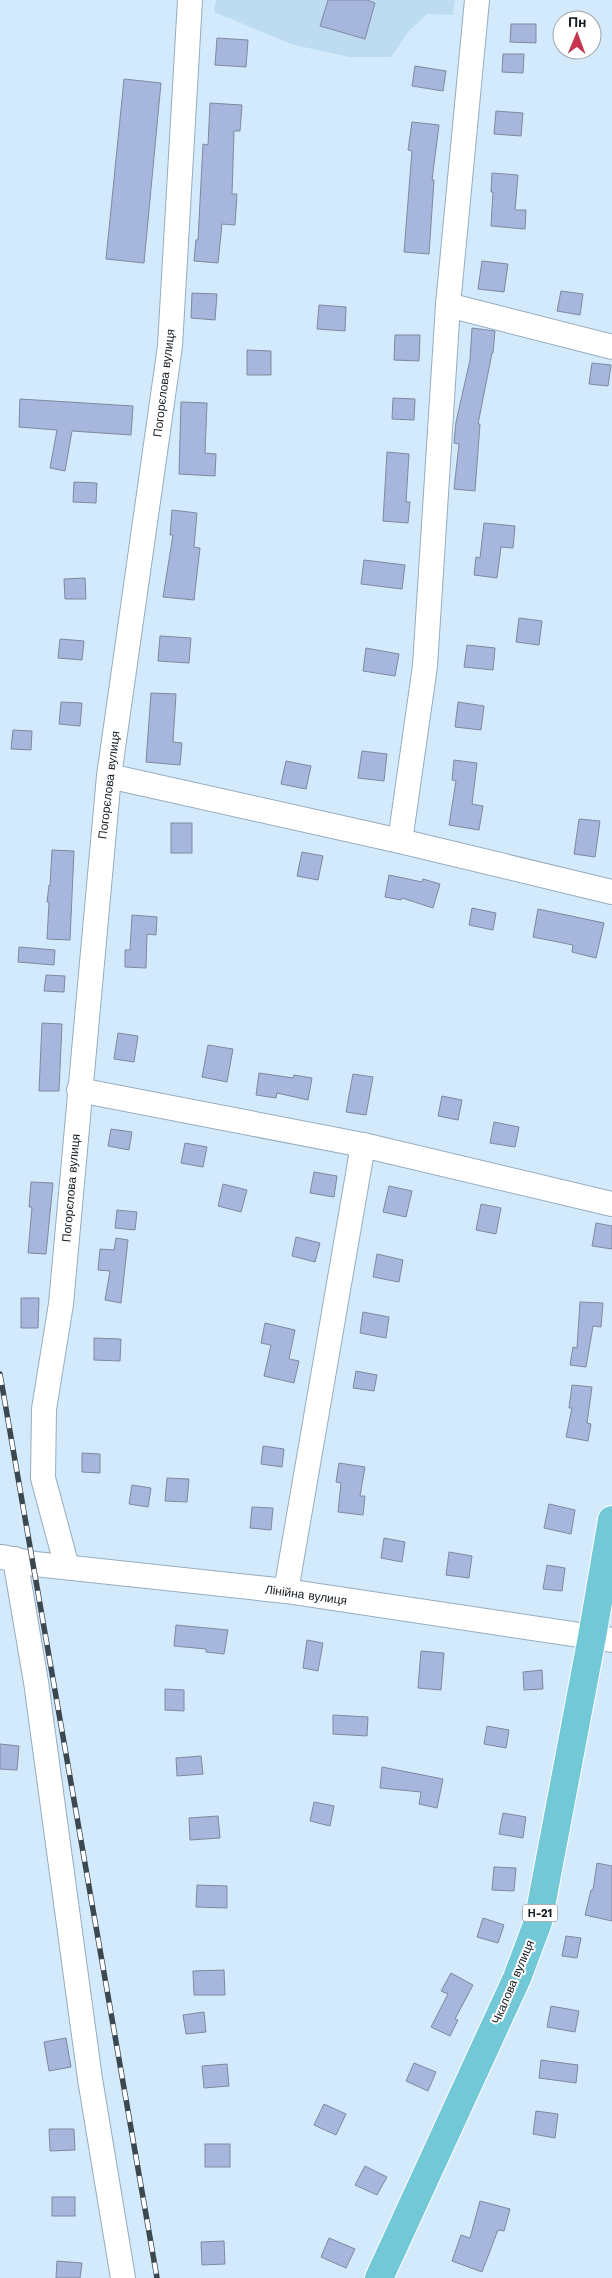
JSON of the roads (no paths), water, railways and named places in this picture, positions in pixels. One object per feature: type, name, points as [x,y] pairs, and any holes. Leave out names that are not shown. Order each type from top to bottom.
[{"type":"main road","name":"Чкалова вулиця","points":[[378,2278],[517,1978],[538,1922],[602,1639],[612,1520]]},
{"type":"street","name":"Погорєлова вулиця","points":[[67,1567],[43,1478],[44,1409],[61,1304],[109,776],[170,346],[190,0]]},
{"type":"street","points":[[400,841],[425,666],[448,305],[477,0]]},
{"type":"street","points":[[448,305],[612,347]]},
{"type":"street","points":[[109,776],[400,841],[612,892]]},
{"type":"street","points":[[79,1090],[364,1145],[612,1204]]},
{"type":"street","points":[[286,1591],[364,1145]]},
{"type":"street","points":[[4,1560],[36,1682],[90,2079],[123,2278]]},
{"type":"street","name":"Лінійна вулиця","points":[[4,1560],[286,1591],[602,1639]]},
{"type":"railway","points":[[0,1374],[157,2278]]}]
